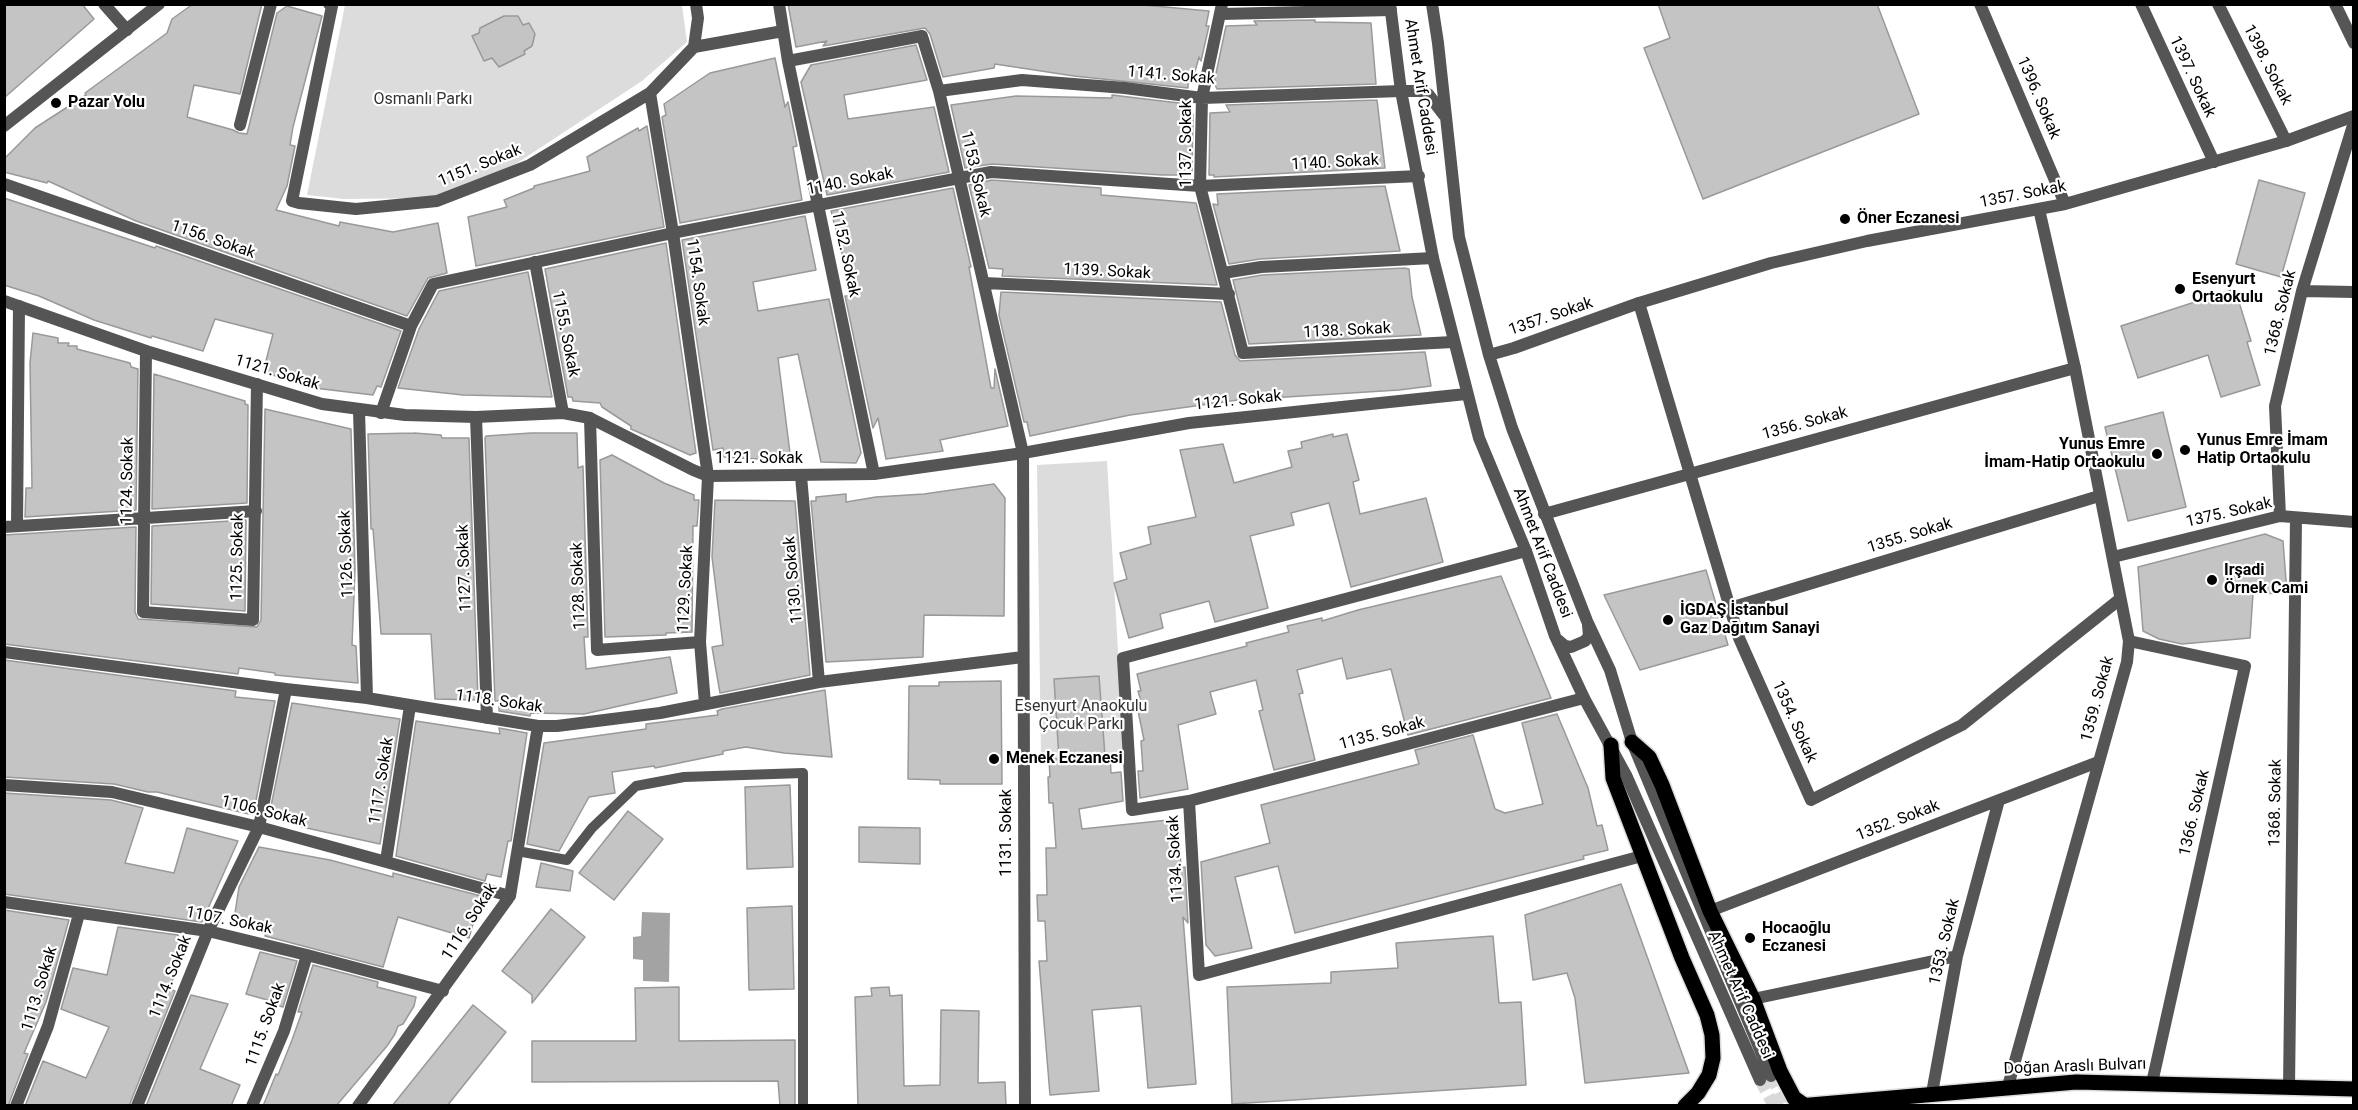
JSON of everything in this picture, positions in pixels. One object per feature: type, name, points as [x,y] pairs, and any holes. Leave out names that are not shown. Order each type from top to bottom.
[{"type":"main road","points":[[1632,742],[1649,757],[1662,784],[1710,911],[1753,999],[1780,1071],[1794,1098],[1804,1105]]},
{"type":"main road","points":[[1611,745],[1613,778],[1642,856],[1707,1015],[1712,1035],[1713,1058],[1709,1075],[1698,1093],[1685,1106]]},
{"type":"main road","name":"Doğan Araslı Bulvarı","points":[[1799,1106],[2008,1086],[2076,1082],[2354,1089]]},
{"type":"street","points":[[104,4],[127,30]]},
{"type":"street","points":[[4,126],[159,4]]},
{"type":"street","points":[[240,125],[271,4]]},
{"type":"street","name":"1151. Sokak","points":[[329,4],[332,6],[292,201],[299,203],[356,209],[437,201],[530,165],[650,93],[694,47]]},
{"type":"street","points":[[696,4],[698,18],[694,47],[783,31]]},
{"type":"street","name":"1152. Sokak","points":[[779,4],[788,61],[874,474]]},
{"type":"street","name":"Ahmet Arif Caddesi","points":[[1391,7],[1401,91],[1433,258],[1479,438],[1526,550],[1555,636],[1584,698],[1626,775],[1766,1078],[1632,742],[1610,670],[1587,621],[1516,442],[1489,355],[1459,237],[1432,4]]},
{"type":"street","name":"1396. Sokak","points":[[1980,4],[2065,204]]},
{"type":"street","name":"1397. Sokak","points":[[2141,4],[2214,162]]},
{"type":"street","name":"1398. Sokak","points":[[2218,4],[2286,141]]},
{"type":"street","points":[[2335,4],[2354,43]]},
{"type":"street","points":[[1222,9],[1391,7]]},
{"type":"street","name":"1137. Sokak","points":[[1222,9],[1202,98],[1200,186],[1243,352]]},
{"type":"street","name":"1153. Sokak","points":[[788,61],[922,36],[939,91],[1023,453]]},
{"type":"street","name":"1141. Sokak","points":[[939,91],[1022,80],[1125,88],[1202,98],[1420,91],[1434,99],[1446,119]]},
{"type":"street","name":"1154. Sokak","points":[[650,93],[708,476]]},
{"type":"street","name":"1357. Sokak","points":[[1489,355],[1639,303],[1771,263],[1867,241],[2065,204],[2286,141],[2354,116]]},
{"type":"street","name":"1368. Sokak","points":[[2280,516],[2275,406],[2302,291],[2354,122]]},
{"type":"street","name":"1140. Sokak","points":[[381,413],[411,326],[433,284],[673,233],[991,172],[1200,186],[1419,176]]},
{"type":"street","name":"1156. Sokak","points":[[4,184],[411,326]]},
{"type":"street","name":"1359. Sokak","points":[[2008,1086],[2127,662],[2129,641],[2075,368],[2038,209]]},
{"type":"street","points":[[1223,273],[1262,267],[1433,258]]},
{"type":"street","name":"1155. Sokak","points":[[535,262],[563,413]]},
{"type":"street","name":"1139. Sokak","points":[[984,283],[1229,294]]},
{"type":"street","points":[[2302,291],[2354,292]]},
{"type":"street","name":"1121. Sokak","points":[[4,301],[146,351],[322,404],[381,413],[476,417],[563,413],[590,418],[693,471],[708,476],[874,474],[1023,453],[1189,423],[1466,394]]},
{"type":"street","name":"1354. Sokak","points":[[1639,303],[1739,638],[1811,800],[1962,724],[2120,599]]},
{"type":"street","points":[[20,306],[11,526],[256,511]]},
{"type":"street","name":"1138. Sokak","points":[[1243,352],[1453,342]]},
{"type":"street","name":"1124. Sokak","points":[[143,612],[146,351]]},
{"type":"street","name":"1356. Sokak","points":[[1544,514],[2075,368]]},
{"type":"street","name":"1125. Sokak","points":[[143,612],[253,620],[257,384]]},
{"type":"street","name":"1126. Sokak","points":[[359,410],[367,698]]},
{"type":"street","name":"1127. Sokak","points":[[476,417],[487,718]]},
{"type":"street","name":"1128. Sokak","points":[[590,418],[597,650],[700,642]]},
{"type":"street","name":"1131. Sokak","points":[[1023,453],[1025,1106]]},
{"type":"street","name":"1129. Sokak","points":[[705,704],[700,642],[708,476]]},
{"type":"street","name":"1130. Sokak","points":[[801,476],[819,682]]},
{"type":"street","name":"1355. Sokak","points":[[1730,608],[2099,496]]},
{"type":"street","name":"1375. Sokak","points":[[2113,557],[2280,516],[2354,522]]},
{"type":"street","name":"1368. Sokak","points":[[2289,1088],[2296,519]]},
{"type":"street","name":"1134. Sokak","points":[[1526,550],[1123,658],[1132,810],[1189,801],[1199,975],[1642,856]]},
{"type":"street","points":[[1555,636],[1565,646],[1571,647],[1586,641],[1587,621]]},
{"type":"street","name":"1366. Sokak","points":[[2129,641],[2245,666],[2152,1083]]},
{"type":"street","name":"1118. Sokak","points":[[4,652],[367,698],[538,726],[557,726],[660,713],[819,682],[1023,657]]},
{"type":"street","name":"1114. Sokak","points":[[137,1106],[208,931],[260,827],[286,689]]},
{"type":"street","name":"1135. Sokak","points":[[1189,801],[1584,698]]},
{"type":"street","name":"1117. Sokak","points":[[386,861],[410,706]]},
{"type":"street","name":"1116. Sokak","points":[[358,1106],[510,896],[538,726]]},
{"type":"street","name":"1352. Sokak","points":[[1710,911],[2098,762]]},
{"type":"street","name":"1106. Sokak","points":[[4,785],[111,792],[260,827],[510,896]]},
{"type":"street","name":"1353. Sokak","points":[[1932,1093],[1957,956],[1999,800]]},
{"type":"street","name":"1107. Sokak","points":[[4,902],[208,931],[443,991]]},
{"type":"street","name":"1113. Sokak","points":[[16,1106],[48,1026],[79,914]]},
{"type":"street","name":"1115. Sokak","points":[[252,1106],[284,1031],[307,955]]},
{"type":"street","points":[[1753,999],[1957,956]]},
{"type":"lane","points":[[517,851],[567,860],[592,828],[636,786],[684,777],[803,773],[803,1106]]},
{"type":"green space","name":"Osmanlı Parkı","points":[[345,5],[682,5],[687,42],[642,81],[508,169],[431,198],[344,199],[307,195]]},
{"type":"green space","name":"Esenyurt Anaokulu Çocuk Parkı","points":[[1107,461],[1124,755],[1041,760],[1037,465]]},
{"type":"shaded area","points":[[642,912],[670,913],[669,982],[643,981],[643,960],[633,959],[633,937],[641,936]]},
{"type":"building","points":[[4,4],[82,4],[94,19],[4,98]]},
{"type":"building","points":[[193,4],[262,4],[240,94],[194,85],[187,117],[247,134],[277,13],[287,6],[322,16],[293,127],[290,145],[295,146],[287,186],[276,210],[339,226],[340,222],[393,232],[438,223],[447,273],[428,278],[407,316],[136,221],[48,181],[47,183],[4,172],[4,159],[35,128],[86,95],[85,93],[167,33],[172,19]]},
{"type":"building","points":[[788,4],[1133,4],[1209,11],[1206,26],[1209,26],[1201,61],[1199,57],[1192,83],[1188,83],[1188,88],[1074,76],[995,64],[994,68],[943,77],[930,34],[925,28],[823,46],[827,41],[796,47]]},
{"type":"building","points":[[1658,4],[1877,4],[1919,114],[1703,199],[1644,48],[1670,38]]},
{"type":"building","points":[[504,16],[518,16],[523,25],[529,23],[535,34],[532,46],[524,51],[525,54],[499,67],[492,58],[484,61],[472,36],[479,33],[480,28]]},
{"type":"building","points":[[1315,20],[1315,22],[1371,23],[1376,84],[1217,89],[1214,83],[1226,26],[1257,25],[1254,21]]},
{"type":"building","points":[[916,45],[927,80],[844,95],[848,119],[934,107],[949,172],[827,195],[801,82],[811,65]]},
{"type":"building","points":[[775,58],[785,107],[788,102],[797,146],[793,147],[802,200],[680,223],[662,117],[666,115],[664,104],[710,73]]},
{"type":"building","points":[[1112,95],[1187,104],[1187,114],[1193,114],[1192,175],[992,164],[965,168],[951,105],[1016,96],[1112,98]]},
{"type":"building","points":[[1377,100],[1385,168],[1214,177],[1214,175],[1209,175],[1210,113],[1230,112],[1226,105]]},
{"type":"building","points":[[647,126],[664,227],[476,266],[468,217],[507,207],[504,200],[534,188],[534,186],[590,171],[587,157],[638,128],[639,131]]},
{"type":"building","points":[[992,180],[1101,188],[1101,195],[1196,203],[1217,285],[1002,276],[1003,269],[989,268],[969,185]]},
{"type":"building","points":[[2259,180],[2305,193],[2281,277],[2236,264]]},
{"type":"building","points":[[1385,186],[1400,251],[1260,259],[1229,264],[1213,204],[1218,205],[1217,194]]},
{"type":"building","points":[[953,188],[971,267],[969,267],[991,388],[994,388],[995,369],[1008,426],[940,440],[943,451],[886,459],[878,418],[873,428],[845,296],[851,296],[845,265],[831,211]]},
{"type":"building","points":[[4,198],[155,248],[156,246],[401,331],[381,387],[377,386],[373,395],[314,388],[263,372],[273,334],[215,319],[203,351],[94,320],[39,296],[4,285]]},
{"type":"building","points":[[805,216],[816,270],[753,282],[758,311],[829,299],[861,453],[856,463],[821,462],[798,354],[778,358],[791,461],[724,457],[723,448],[713,450],[682,240]]},
{"type":"building","points":[[666,243],[696,453],[690,455],[631,429],[631,426],[602,407],[600,403],[573,401],[572,397],[568,397],[545,269]]},
{"type":"building","points":[[1409,269],[1412,297],[1421,335],[1249,344],[1233,280],[1262,275]]},
{"type":"building","points":[[528,272],[552,397],[463,395],[398,388],[419,329],[439,291]]},
{"type":"building","points":[[2235,289],[2251,341],[2247,342],[2260,385],[2221,397],[2208,355],[2138,378],[2121,326]]},
{"type":"building","points":[[1001,292],[1221,302],[1235,355],[1240,361],[1425,352],[1431,386],[1238,400],[1130,415],[1030,436],[1027,422],[1024,422],[999,315]]},
{"type":"building","points":[[33,333],[58,338],[58,343],[69,343],[68,346],[77,346],[77,349],[130,363],[131,367],[138,369],[136,510],[25,517],[26,488],[32,488],[30,363]]},
{"type":"building","points":[[154,374],[245,401],[248,405],[247,503],[152,509]]},
{"type":"building","points":[[265,409],[351,429],[355,570],[352,645],[356,646],[358,683],[275,675],[275,673],[239,668],[238,674],[4,644],[4,535],[136,527],[135,612],[138,619],[257,627],[261,620]]},
{"type":"building","points":[[2163,412],[2186,507],[2128,521],[2105,427]]},
{"type":"building","points":[[577,433],[578,468],[583,466],[588,637],[584,637],[586,669],[670,657],[677,693],[584,714],[531,713],[530,716],[499,711],[499,701],[495,701],[485,438],[486,436]]},
{"type":"building","points":[[368,434],[441,435],[442,438],[469,438],[478,700],[435,699],[431,634],[381,634],[373,529],[371,529]]},
{"type":"building","points":[[1333,434],[1333,437],[1347,434],[1359,480],[1353,482],[1360,514],[1426,498],[1443,562],[1351,587],[1329,503],[1291,513],[1294,525],[1250,536],[1268,608],[1215,622],[1209,601],[1160,614],[1163,628],[1129,638],[1114,583],[1127,579],[1120,553],[1151,544],[1148,527],[1196,517],[1180,450],[1223,444],[1234,483],[1292,467],[1288,451],[1302,448],[1301,442]]},
{"type":"building","points":[[612,455],[664,483],[694,495],[694,500],[699,500],[697,526],[693,526],[692,632],[605,637],[600,460]]},
{"type":"building","points":[[994,484],[1005,498],[1004,616],[924,615],[923,657],[826,662],[811,501],[816,501],[816,497],[846,494],[846,502]]},
{"type":"building","points":[[715,500],[795,501],[810,675],[720,693],[712,647],[723,645],[712,557]]},
{"type":"building","points":[[246,520],[245,611],[151,604],[152,526]]},
{"type":"building","name":"Irşadi Örnek Cami","points":[[2265,534],[2283,541],[2287,593],[2253,594],[2250,638],[2182,644],[2159,639],[2143,631],[2138,567]]},
{"type":"building","name":"İGDAŞ İstanbul Gaz Dağıtım Sanayi","points":[[1706,570],[1728,645],[1640,670],[1604,595]]},
{"type":"building","points":[[1501,576],[1551,698],[1408,735],[1391,669],[1347,679],[1342,658],[1297,670],[1303,693],[1299,694],[1315,760],[1274,770],[1259,711],[1263,710],[1256,680],[1210,692],[1216,714],[1178,725],[1188,789],[1140,798],[1138,771],[1143,771],[1141,741],[1144,740],[1137,706],[1142,705],[1137,674],[1247,646],[1246,643],[1289,632],[1287,626],[1322,618],[1322,621],[1358,610]]},
{"type":"building","points":[[4,660],[236,691],[235,697],[275,701],[255,806],[251,805],[249,814],[114,784],[4,777]]},
{"type":"building","points":[[1099,676],[1105,756],[1110,756],[1111,773],[1121,772],[1123,801],[1079,809],[1082,829],[1178,819],[1181,868],[1185,867],[1188,923],[1183,917],[1196,1084],[1148,1088],[1141,1006],[1092,1010],[1099,1091],[1050,1095],[1039,961],[1047,961],[1045,921],[1038,921],[1037,895],[1047,895],[1046,848],[1056,848],[1053,803],[1049,803],[1048,777],[1050,777],[1049,759],[1059,759],[1054,679]]},
{"type":"building","points":[[1001,681],[1002,784],[940,784],[940,780],[908,779],[909,686],[939,686],[939,682]]},
{"type":"building","points":[[825,690],[832,757],[746,747],[655,768],[654,766],[612,772],[615,793],[589,797],[559,851],[527,844],[544,743],[646,729],[646,724],[718,715],[717,711],[722,709]]},
{"type":"building","points":[[292,703],[400,719],[380,844],[302,827],[303,823],[270,811]]},
{"type":"building","points":[[1557,714],[1588,788],[1597,826],[1602,825],[1608,850],[1583,856],[1584,859],[1295,933],[1278,866],[1235,877],[1252,948],[1215,956],[1206,945],[1201,862],[1270,843],[1261,805],[1419,764],[1415,750],[1473,735],[1495,809],[1505,813],[1543,804],[1522,723]]},
{"type":"building","points":[[416,721],[500,734],[499,728],[527,733],[511,841],[508,841],[501,877],[487,874],[485,881],[396,856]]},
{"type":"building","points":[[790,785],[793,867],[747,869],[745,787]]},
{"type":"building","points":[[4,793],[111,800],[143,808],[125,863],[174,873],[187,828],[238,841],[202,922],[4,894]]},
{"type":"building","points":[[628,811],[663,839],[614,900],[579,873]]},
{"type":"building","points":[[859,827],[920,828],[920,864],[859,862]]},
{"type":"building","points":[[259,847],[330,860],[393,877],[393,873],[481,896],[469,938],[398,917],[383,967],[265,936],[266,933],[233,926],[239,887]]},
{"type":"building","points":[[541,863],[573,871],[570,891],[536,887]]},
{"type":"building","points":[[1621,884],[1689,1073],[1585,1083],[1575,998],[1567,973],[1533,980],[1525,915]]},
{"type":"building","points":[[792,906],[794,989],[749,990],[747,908]]},
{"type":"building","points":[[551,909],[585,937],[532,1003],[532,995],[502,971]]},
{"type":"building","points":[[4,910],[69,920],[46,1002],[24,1053],[28,1054],[8,1106],[4,1106]]},
{"type":"building","points":[[118,927],[178,935],[185,949],[169,989],[175,991],[129,1106],[25,1106],[43,1061],[86,1078],[109,1027],[61,1009],[73,968],[107,975]]},
{"type":"building","points":[[1493,936],[1499,1003],[1521,1002],[1526,1085],[1232,1104],[1227,987],[1331,983],[1331,972],[1398,968],[1396,943]]},
{"type":"building","points":[[260,952],[297,961],[283,1007],[246,994]]},
{"type":"building","points":[[313,965],[378,982],[377,987],[416,997],[414,1006],[403,1024],[398,1026],[387,1046],[336,1106],[263,1106],[276,1074],[278,1075],[302,1012],[298,1012]]},
{"type":"building","points":[[679,987],[679,1041],[795,1040],[795,1106],[780,1106],[778,1081],[532,1082],[532,1041],[636,1041],[635,988]]},
{"type":"building","points":[[889,987],[890,996],[902,995],[904,1086],[940,1085],[941,1010],[979,1011],[978,1083],[1005,1082],[1006,1106],[858,1106],[855,997],[872,996],[871,988]]},
{"type":"building","points":[[191,995],[228,1004],[200,1069],[240,1085],[231,1106],[146,1106]]},
{"type":"building","points":[[473,1005],[506,1032],[447,1106],[392,1106]]},
{"type":"tunnel","points":[[1771,1076],[1787,1106]]},
{"type":"tunnel","points":[[1760,1080],[1774,1106]]},
{"type":"place","name":"Pazar Yolu","points":[[56,103]]},
{"type":"place","name":"Öner Eczanesi","points":[[1845,219]]},
{"type":"place","name":"Esenyurt Ortaokulu","points":[[2180,289]]},
{"type":"place","name":"Yunus Emre İmam Hatip Ortaokulu","points":[[2185,450]]},
{"type":"place","name":"Yunus Emre İmam-Hatip Ortaokulu","points":[[2157,454]]},
{"type":"place","name":"Irşadi Örnek Cami","points":[[2212,580]]},
{"type":"place","name":"İGDAŞ İstanbul Gaz Dağıtım Sanayi","points":[[1668,620]]},
{"type":"place","name":"Menek Eczanesi","points":[[994,759]]},
{"type":"place","name":"Hocaoğlu Eczanesi","points":[[1750,938]]}]
